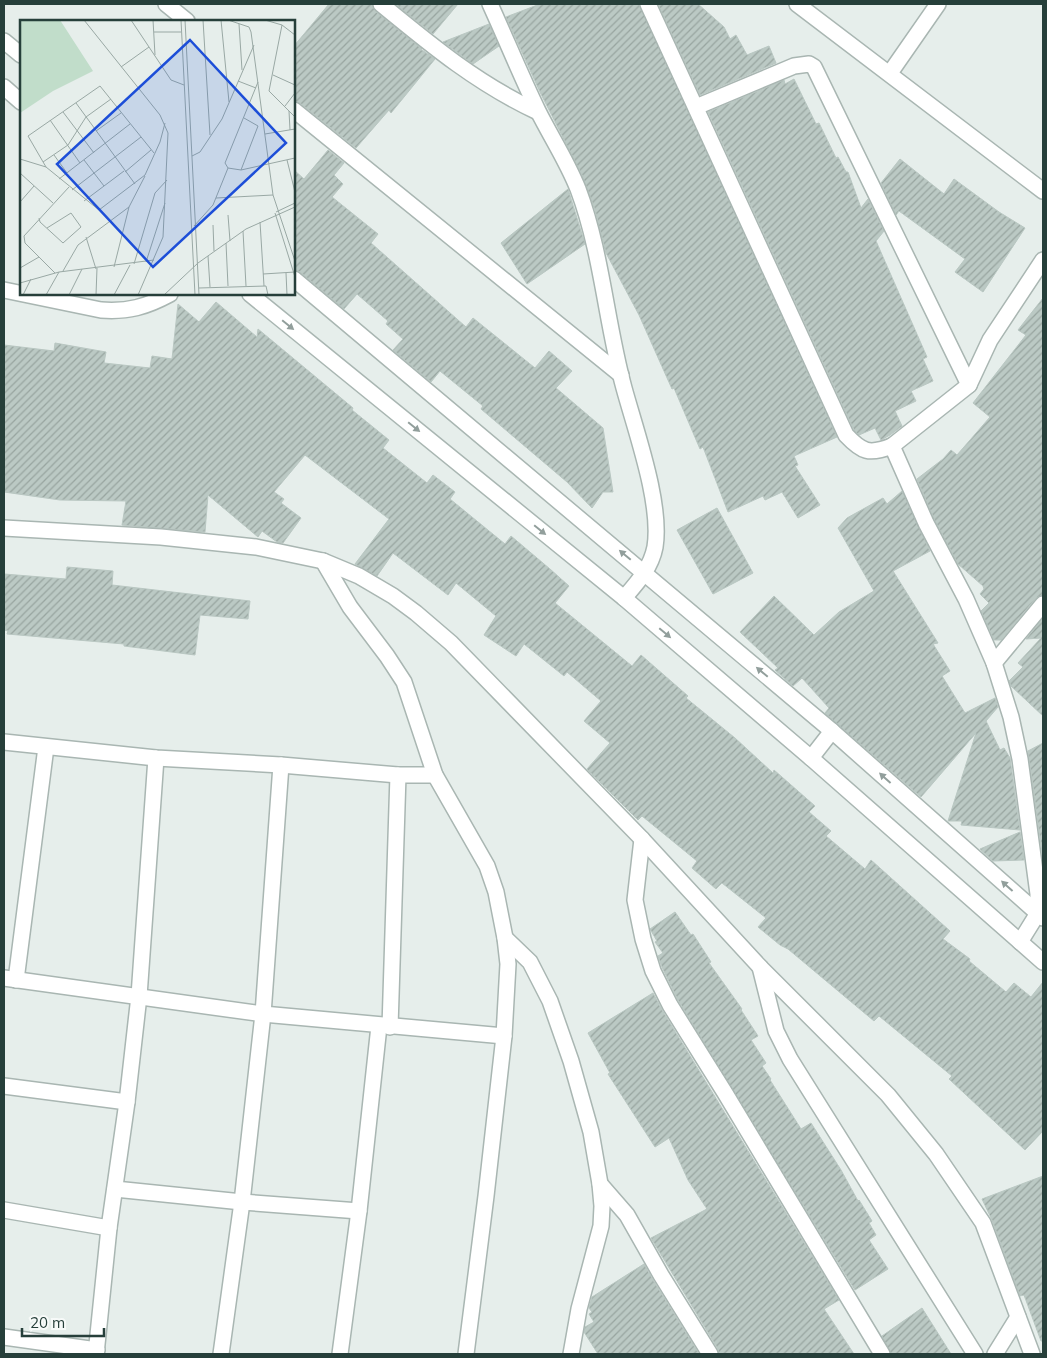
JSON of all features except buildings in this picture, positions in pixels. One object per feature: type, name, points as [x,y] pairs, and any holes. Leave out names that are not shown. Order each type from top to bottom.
[{"type":"street","points":[[166,4],[186,20]]},
{"type":"street","points":[[380,4],[457,65],[492,88],[538,112]]},
{"type":"street","points":[[490,4],[538,112],[563,155],[578,189],[591,230],[621,375],[645,465],[656,518],[655,547],[645,572],[624,598]]},
{"type":"street","points":[[648,4],[846,435],[857,447],[867,451],[880,451],[892,446],[969,385],[990,340],[1043,260]]},
{"type":"street","points":[[797,4],[1043,191]]},
{"type":"street","points":[[890,74],[938,4]]},
{"type":"street","points":[[4,41],[20,54]]},
{"type":"street","points":[[696,107],[794,66],[809,64],[814,66],[969,385]]},
{"type":"street","points":[[4,87],[20,101]]},
{"type":"street","points":[[295,111],[621,375]]},
{"type":"street","points":[[295,279],[832,731],[1040,916]]},
{"type":"street","points":[[4,290],[20,293]]},
{"type":"street","points":[[27,295],[92,309],[117,312],[152,304],[168,295]]},
{"type":"street","points":[[251,295],[624,598],[811,758],[1043,962]]},
{"type":"street","points":[[892,446],[926,524],[966,600],[994,663],[1011,716],[1020,760],[1037,876],[1040,916],[1020,942]]},
{"type":"street","points":[[4,528],[161,537],[256,547],[323,561],[360,576],[393,596],[451,642],[642,839],[760,967],[888,1095],[936,1154],[983,1223],[1032,1354]]},
{"type":"street","points":[[323,561],[350,608],[387,656],[404,682],[435,775],[487,866],[496,892],[505,938],[508,964],[504,1036],[466,1354]]},
{"type":"street","points":[[994,663],[1043,604]]},
{"type":"street","points":[[811,758],[832,731]]},
{"type":"street","points":[[4,742],[156,758],[281,765],[398,775],[435,775]]},
{"type":"street","points":[[46,747],[10,979],[264,1014],[504,1036]]},
{"type":"street","points":[[4,1337],[97,1352],[109,1228],[127,1102],[139,996],[156,758]]},
{"type":"street","points":[[221,1354],[242,1202],[264,1014],[281,765]]},
{"type":"street","points":[[340,1354],[385,1026],[398,775]]},
{"type":"street","points":[[642,839],[635,900],[643,940],[653,971],[670,1005],[882,1354]]},
{"type":"street","points":[[505,938],[530,962],[550,1001],[571,1061],[590,1132],[600,1184],[602,1206],[600,1226],[579,1309],[571,1354]]},
{"type":"street","points":[[760,967],[776,1031],[790,1059],[975,1354]]},
{"type":"street","points":[[4,1086],[127,1102]]},
{"type":"street","points":[[600,1184],[627,1215],[661,1275],[710,1354]]},
{"type":"street","points":[[115,1188],[242,1202],[359,1211]]},
{"type":"street","points":[[4,1210],[109,1228]]},
{"type":"street","points":[[995,1354],[1018,1317]]}]
